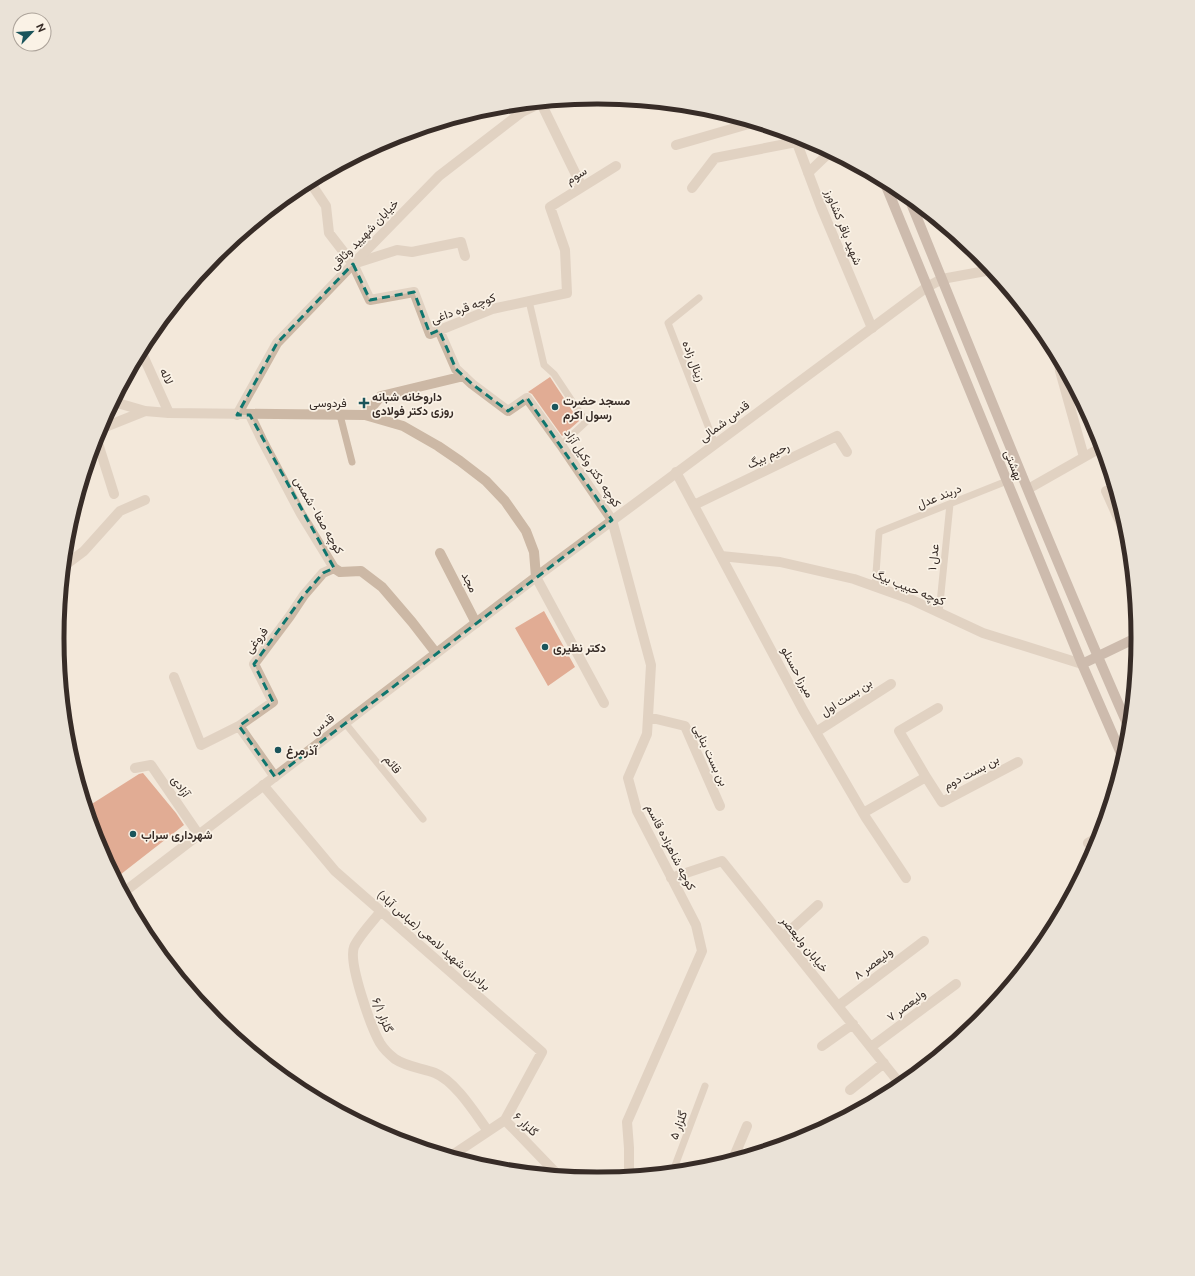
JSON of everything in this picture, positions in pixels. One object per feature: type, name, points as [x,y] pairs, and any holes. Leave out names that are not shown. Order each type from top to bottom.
[{"type":"main road","name":"بهشتی","points":[[888,190],[1006,481],[1119,749]]},
{"type":"main road","name":"بهشتی","points":[[913,208],[1097,656],[1125,718]]},
{"type":"main road","points":[[1082,664],[1131,640]]},
{"type":"street","points":[[543,108],[582,187]]},
{"type":"street","name":"خیابان شهیید وثاقی","points":[[237,415],[277,343],[438,176],[522,112],[528,109]]},
{"type":"street","points":[[676,145],[744,125]]},
{"type":"street","points":[[692,188],[715,158],[789,140]]},
{"type":"street","name":"شهید باقر کشاورز","points":[[797,143],[872,328]]},
{"type":"street","points":[[808,173],[825,156]]},
{"type":"street","name":"سوم","points":[[550,207],[616,166]]},
{"type":"street","points":[[313,187],[326,206],[329,233],[353,264],[397,250],[412,252],[461,242],[465,256]]},
{"type":"street","name":"کوچه قره داغی","points":[[353,264],[370,300],[414,292],[430,334],[492,309],[567,293],[565,250],[550,207]]},
{"type":"street","name":"قدس شمالی","points":[[536,577],[927,287],[942,279],[985,271]]},
{"type":"street","name":"کوچه دکتر وکیل آزاد","points":[[439,330],[456,368],[472,384],[508,410],[528,398],[562,445],[612,520]]},
{"type":"street","name":"لاله","points":[[144,357],[169,413]]},
{"type":"street","points":[[365,416],[380,396],[464,376]]},
{"type":"street","points":[[1064,378],[1084,457]]},
{"type":"street","name":"فردوسی","points":[[118,403],[145,411],[169,413],[365,416],[402,426],[438,446],[460,461],[486,481],[505,501],[526,531],[534,552],[536,577]]},
{"type":"street","points":[[109,425],[145,411]]},
{"type":"street","name":"کوچه صفا - شمس","points":[[250,415],[301,514],[334,568],[340,572],[361,571],[382,587],[436,653]]},
{"type":"street","name":"رحیم بیگ","points":[[694,506],[836,436],[846,452]]},
{"type":"street","points":[[99,448],[114,494]]},
{"type":"street","points":[[1028,489],[1096,450]]},
{"type":"street","name":"میرزا حسنلو","points":[[676,472],[816,732],[863,813],[906,878]]},
{"type":"street","points":[[1106,491],[1116,514]]},
{"type":"street","points":[[70,562],[84,551],[120,511],[145,500]]},
{"type":"street","name":"کوچه شاهزاده قاسم","points":[[612,520],[651,665],[646,734],[628,778],[637,811],[696,925],[702,951],[627,1122],[629,1170]]},
{"type":"street","name":"مجد","points":[[440,553],[476,623]]},
{"type":"street","name":"کوچه حبیب بیگ","points":[[721,556],[780,562],[854,579],[939,612],[983,633],[1082,664]]},
{"type":"street","name":"فروغی","points":[[174,677],[201,745],[239,726],[273,702],[254,664],[304,595],[323,573],[334,568]]},
{"type":"street","points":[[536,577],[604,703]]},
{"type":"street","name":"قدس","points":[[127,890],[536,577]]},
{"type":"street","name":"بن بست اول","points":[[816,732],[891,684]]},
{"type":"street","name":"بن بست دوم","points":[[938,708],[899,731],[942,802],[1018,762]]},
{"type":"street","name":"بن بست بنایی","points":[[648,717],[685,726],[720,806]]},
{"type":"street","points":[[239,726],[275,777]]},
{"type":"street","name":"آزادی","points":[[135,768],[151,765],[199,834]]},
{"type":"street","name":"بن بست دوم","points":[[863,813],[926,777]]},
{"type":"street","name":"برادران شهید لامعی (عباس آباد)","points":[[263,785],[335,871],[542,1052],[505,1120]]},
{"type":"street","name":"خیابان ولیعصر","points":[[671,878],[722,861],[897,1080]]},
{"type":"street","points":[[783,937],[818,905]]},
{"type":"street","name":"گلزار ۶/۱","points":[[381,911],[357,942],[352,956],[362,998],[381,1044],[395,1059],[414,1068],[436,1074],[448,1081],[471,1107],[488,1131]]},
{"type":"street","name":"ولیعصر ۸","points":[[838,1006],[924,941]]},
{"type":"street","name":"ولیعصر ۷","points":[[871,1048],[956,984]]},
{"type":"street","points":[[822,1046],[853,1024]]},
{"type":"street","points":[[850,1090],[884,1063]]},
{"type":"street","name":"گلزار ۶","points":[[457,1152],[505,1120],[552,1169]]},
{"type":"street","points":[[735,1153],[747,1126]]},
{"type":"lane","name":"زینال زاده","points":[[698,298],[668,323],[715,444]]},
{"type":"lane","points":[[529,301],[544,365],[554,374],[586,422],[562,445]]},
{"type":"lane","points":[[340,415],[352,462]]},
{"type":"lane","name":"دربند عدل","points":[[875,586],[879,532],[1006,481]]},
{"type":"lane","name":"عدل ۱","points":[[939,612],[950,504]]},
{"type":"lane","name":"قائم","points":[[345,723],[423,819]]},
{"type":"lane","name":"گلزار ۵","points":[[675,1166],[705,1086]]},
{"type":"highlighted area","points":[[353,264],[370,300],[414,292],[430,334],[439,330],[456,369],[472,384],[508,411],[527,398],[612,520],[275,777],[239,726],[273,702],[254,664],[304,595],[323,573],[334,568],[250,415],[237,415],[277,343]]},
{"type":"building","name":"مسجد حضرت رسول اکرم","points":[[550,377],[579,421],[562,436],[532,394],[528,392]]},
{"type":"building","name":"دکتر نظیری","points":[[544,611],[575,667],[548,686],[515,628]]},
{"type":"building","name":"شهرداری سراب","points":[[143,773],[184,825],[120,875],[91,805],[139,774]]},
{"type":"place","name":"داروخانه شبانه روزی دکتر فولادی","points":[[364,403]]},
{"type":"place","name":"مسجد حضرت رسول اکرم","points":[[555,407]]},
{"type":"place","name":"دکتر نظیری","points":[[545,647]]},
{"type":"place","name":"آذرمرغ","points":[[278,750]]},
{"type":"place","name":"شهرداری سراب","points":[[133,834]]}]
